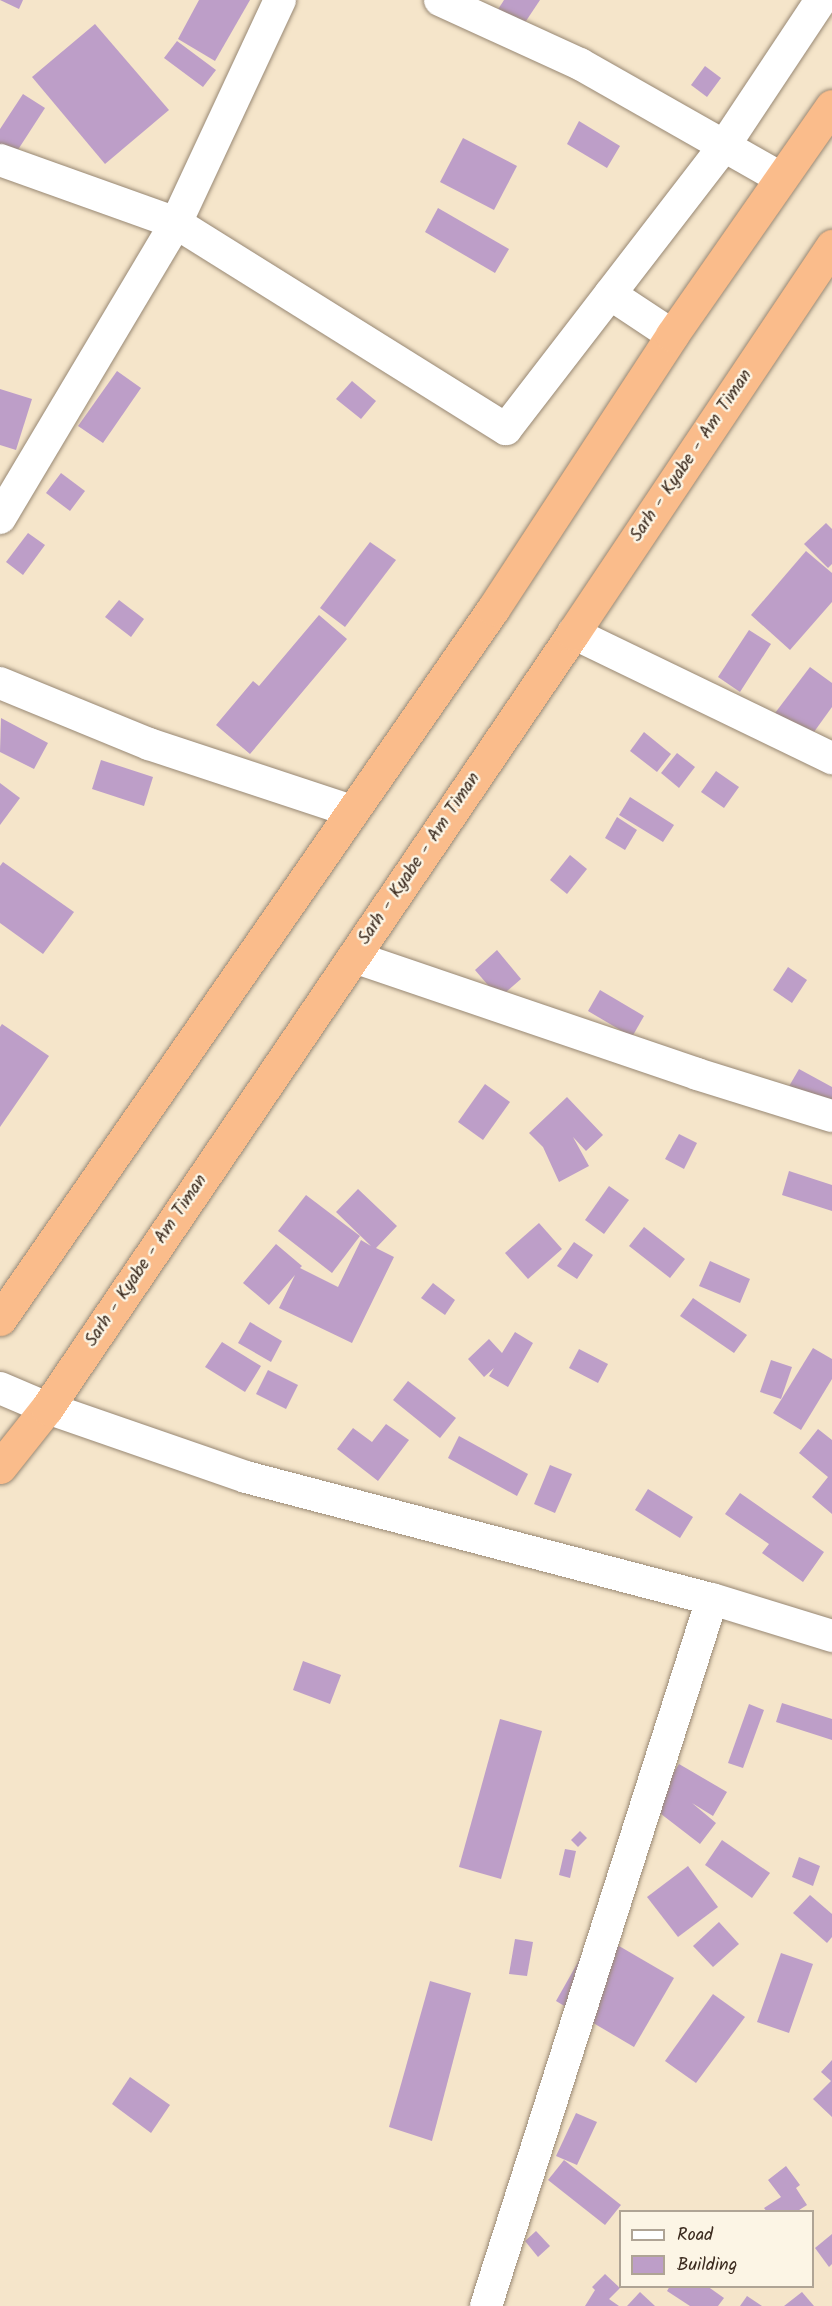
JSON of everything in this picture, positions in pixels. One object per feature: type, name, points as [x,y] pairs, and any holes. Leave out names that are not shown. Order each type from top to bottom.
[{"type":"highway","points":[[0,1319],[493,609],[672,335],[832,106]]},
{"type":"highway","name":"Sarh - Kyabe - Am Timan","points":[[0,1467],[47,1408],[573,633],[832,246]]},
{"type":"street","points":[[0,518],[176,223],[280,0]]},
{"type":"street","points":[[440,0],[580,64],[781,178]]},
{"type":"street","points":[[0,160],[176,223],[506,429],[724,146],[821,0]]},
{"type":"street","points":[[610,294],[672,335]]},
{"type":"street","points":[[573,633],[832,758]]},
{"type":"street","points":[[0,684],[149,744],[352,811]]},
{"type":"street","points":[[354,957],[686,1070],[832,1116]]},
{"type":"street","points":[[0,1388],[47,1408],[246,1477],[712,1599],[832,1636]]},
{"type":"street","points":[[486,2306],[712,1599]]},
{"type":"building","points":[[0,0],[23,0],[19,9]]},
{"type":"building","points":[[199,0],[250,0],[215,61],[178,39]]},
{"type":"building","points":[[504,0],[540,0],[516,36],[492,19]]},
{"type":"building","points":[[95,24],[169,110],[105,164],[32,77]]},
{"type":"building","points":[[177,41],[216,70],[203,87],[164,58]]},
{"type":"building","points":[[705,66],[721,78],[707,97],[691,85]]},
{"type":"building","points":[[23,94],[45,108],[10,162],[0,156],[0,129]]},
{"type":"building","points":[[579,121],[620,146],[607,168],[567,144]]},
{"type":"building","points":[[463,138],[517,166],[494,210],[440,182]]},
{"type":"building","points":[[438,208],[509,249],[495,273],[425,232]]},
{"type":"building","points":[[117,371],[141,388],[103,443],[78,426]]},
{"type":"building","points":[[352,381],[376,401],[361,419],[336,399]]},
{"type":"building","points":[[0,389],[32,399],[16,450],[0,445]]},
{"type":"building","points":[[61,473],[85,491],[70,511],[46,493]]},
{"type":"building","points":[[826,523],[832,529],[832,564],[828,568],[804,544]]},
{"type":"building","points":[[28,533],[45,545],[23,575],[6,562]]},
{"type":"building","points":[[370,542],[396,560],[345,627],[320,608]]},
{"type":"building","points":[[806,551],[832,573],[832,602],[790,650],[751,615]]},
{"type":"building","points":[[119,600],[144,619],[131,637],[105,617]]},
{"type":"building","points":[[319,615],[347,639],[250,754],[216,725],[253,681],[259,686]]},
{"type":"building","points":[[749,630],[771,644],[740,692],[718,677]]},
{"type":"building","points":[[810,667],[832,683],[832,707],[806,743],[772,717]]},
{"type":"building","points":[[1,718],[48,743],[34,769],[0,752]]},
{"type":"building","points":[[644,732],[671,754],[657,772],[630,751]]},
{"type":"building","points":[[677,753],[695,767],[679,788],[661,773]]},
{"type":"building","points":[[101,760],[153,777],[144,806],[92,789]]},
{"type":"building","points":[[716,771],[739,787],[724,808],[701,792]]},
{"type":"building","points":[[0,783],[20,798],[0,825]]},
{"type":"building","points":[[630,797],[674,825],[663,842],[619,815]]},
{"type":"building","points":[[617,817],[637,830],[625,850],[605,838]]},
{"type":"building","points":[[570,855],[587,869],[567,894],[550,880]]},
{"type":"building","points":[[3,862],[74,912],[43,954],[0,923],[0,866]]},
{"type":"building","points":[[497,950],[521,979],[499,998],[475,970]]},
{"type":"building","points":[[788,967],[807,980],[792,1003],[773,990]]},
{"type":"building","points":[[600,990],[644,1016],[632,1037],[588,1011]]},
{"type":"building","points":[[2,1024],[49,1056],[0,1127],[0,1027]]},
{"type":"building","points":[[799,1069],[832,1087],[832,1122],[784,1095]]},
{"type":"building","points":[[485,1084],[510,1102],[483,1140],[458,1122]]},
{"type":"building","points":[[567,1097],[603,1135],[586,1151],[573,1137],[589,1166],[559,1182],[543,1147],[529,1133]]},
{"type":"building","points":[[679,1134],[697,1143],[684,1169],[665,1159]]},
{"type":"building","points":[[789,1171],[832,1185],[832,1211],[782,1195]]},
{"type":"building","points":[[609,1186],[629,1200],[604,1234],[585,1220]]},
{"type":"building","points":[[358,1189],[397,1226],[376,1248],[394,1257],[352,1343],[279,1308],[295,1275],[269,1305],[243,1283],[276,1244],[302,1266],[300,1268],[338,1287],[361,1240],[371,1246],[336,1212]]},
{"type":"building","points":[[306,1195],[360,1236],[332,1273],[278,1231]]},
{"type":"building","points":[[539,1223],[562,1249],[528,1279],[505,1253]]},
{"type":"building","points":[[644,1227],[685,1259],[670,1278],[629,1246]]},
{"type":"building","points":[[574,1242],[593,1255],[577,1279],[557,1266]]},
{"type":"building","points":[[710,1261],[750,1279],[740,1303],[699,1286]]},
{"type":"building","points":[[433,1283],[455,1300],[445,1315],[421,1298]]},
{"type":"building","points":[[693,1298],[747,1335],[734,1353],[680,1316]]},
{"type":"building","points":[[250,1322],[282,1341],[271,1362],[238,1343]]},
{"type":"building","points":[[515,1332],[533,1343],[508,1387],[489,1376],[494,1368],[484,1377],[468,1359],[489,1339],[502,1353]]},
{"type":"building","points":[[222,1342],[261,1366],[245,1392],[205,1367]]},
{"type":"building","points":[[813,1348],[832,1359],[832,1379],[801,1430],[773,1413]]},
{"type":"building","points":[[579,1349],[608,1364],[598,1383],[569,1368]]},
{"type":"building","points":[[771,1360],[792,1367],[781,1399],[760,1392]]},
{"type":"building","points":[[268,1370],[298,1385],[286,1409],[256,1394]]},
{"type":"building","points":[[408,1381],[456,1418],[440,1438],[393,1400]]},
{"type":"building","points":[[386,1424],[409,1440],[378,1481],[337,1449],[353,1428],[372,1442]]},
{"type":"building","points":[[818,1429],[832,1440],[832,1514],[812,1497],[828,1477],[799,1453]]},
{"type":"building","points":[[459,1436],[528,1474],[517,1496],[448,1458]]},
{"type":"building","points":[[550,1465],[572,1474],[555,1513],[534,1504]]},
{"type":"building","points":[[648,1489],[693,1517],[680,1538],[635,1510]]},
{"type":"building","points":[[740,1493],[824,1552],[803,1582],[762,1553],[769,1544],[725,1514]]},
{"type":"building","points":[[303,1661],[341,1675],[330,1704],[293,1690]]},
{"type":"building","points":[[782,1703],[832,1719],[832,1740],[776,1722]]},
{"type":"building","points":[[749,1704],[764,1710],[743,1768],[728,1763]]},
{"type":"building","points":[[500,1719],[542,1731],[501,1879],[459,1867]]},
{"type":"building","points":[[679,1764],[727,1792],[713,1816],[692,1803],[716,1823],[700,1844],[652,1807]]},
{"type":"building","points":[[580,1831],[587,1838],[578,1847],[571,1840]]},
{"type":"building","points":[[722,1840],[770,1873],[752,1898],[705,1865]]},
{"type":"building","points":[[565,1849],[576,1851],[570,1878],[559,1875]]},
{"type":"building","points":[[799,1857],[820,1866],[813,1886],[792,1877]]},
{"type":"building","points":[[688,1866],[718,1907],[678,1937],[647,1897]]},
{"type":"building","points":[[810,1895],[832,1914],[832,1937],[827,1943],[793,1913]]},
{"type":"building","points":[[719,1922],[739,1944],[713,1967],[693,1946]]},
{"type":"building","points":[[595,1932],[674,1978],[634,2047],[556,2001]]},
{"type":"building","points":[[515,1939],[533,1942],[527,1976],[509,1974]]},
{"type":"building","points":[[781,1953],[813,1964],[789,2033],[757,2022]]},
{"type":"building","points":[[430,1981],[471,1993],[432,2141],[389,2127]]},
{"type":"building","points":[[713,1994],[745,2017],[696,2083],[665,2061]]},
{"type":"building","points":[[832,2060],[832,2117],[813,2099],[831,2081],[821,2072]]},
{"type":"building","points":[[130,2077],[170,2105],[151,2133],[112,2104]]},
{"type":"building","points":[[576,2113],[597,2122],[577,2165],[556,2156]]},
{"type":"building","points":[[564,2160],[621,2205],[605,2225],[548,2180]]},
{"type":"building","points":[[786,2166],[800,2185],[796,2188],[807,2205],[799,2210],[766,2210],[764,2208],[781,2197],[768,2180]]},
{"type":"building","points":[[536,2231],[550,2246],[538,2257],[525,2241]]},
{"type":"building","points":[[832,2234],[832,2264],[829,2267],[815,2248]]},
{"type":"building","points":[[605,2274],[620,2288],[609,2299],[619,2306],[585,2306],[595,2290],[592,2287]]},
{"type":"building","points":[[669,2288],[710,2288],[724,2298],[718,2306],[690,2306],[667,2291]]},
{"type":"building","points":[[640,2292],[655,2306],[627,2306]]},
{"type":"building","points":[[802,2292],[814,2306],[784,2306]]},
{"type":"building","points":[[747,2296],[762,2306],[740,2306]]}]
